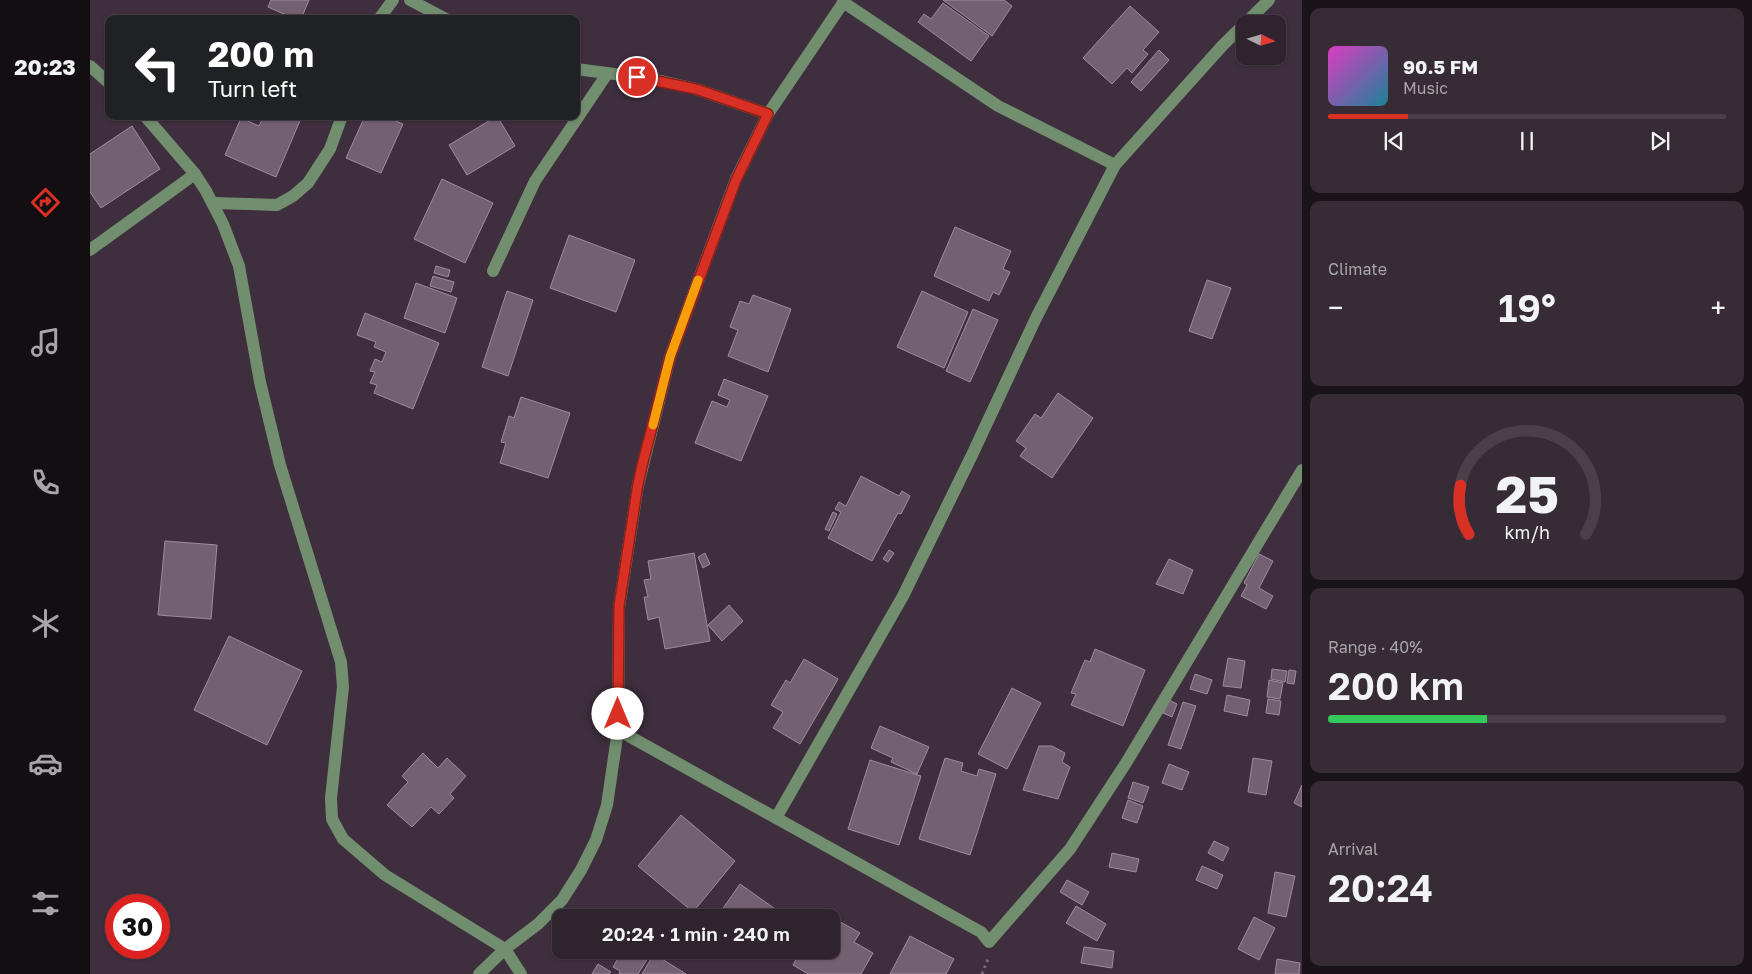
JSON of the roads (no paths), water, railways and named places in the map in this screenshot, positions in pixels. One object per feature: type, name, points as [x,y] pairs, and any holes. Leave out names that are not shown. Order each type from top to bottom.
[{"type":"street","points":[[382,15],[393,0]]},
{"type":"street","points":[[410,0],[438,15]]},
{"type":"street","points":[[776,818],[903,596],[972,456],[1036,318],[1115,165],[1223,45],[1269,0]]},
{"type":"street","points":[[479,974],[506,949],[538,924],[562,900],[581,870],[596,840],[607,805],[618,730],[619,606],[638,484],[670,357],[736,180],[768,114],[844,1],[998,106],[1115,165]]},
{"type":"street","points":[[90,66],[105,79]]},
{"type":"street","points":[[580,70],[652,79],[696,89],[768,114]]},
{"type":"street","points":[[580,114],[607,74]]},
{"type":"street","points":[[148,120],[195,174],[214,203],[239,266],[260,382],[280,465],[341,662],[343,687],[330,798],[332,819],[343,839],[386,875],[506,949],[522,974]]},
{"type":"street","points":[[214,203],[277,205],[293,196],[308,183],[330,149],[341,120]]},
{"type":"street","points":[[493,271],[535,181],[576,120]]},
{"type":"street","points":[[90,250],[195,174]]},
{"type":"street","points":[[618,730],[981,932],[989,942],[1070,849],[1126,763],[1302,470]]}]
